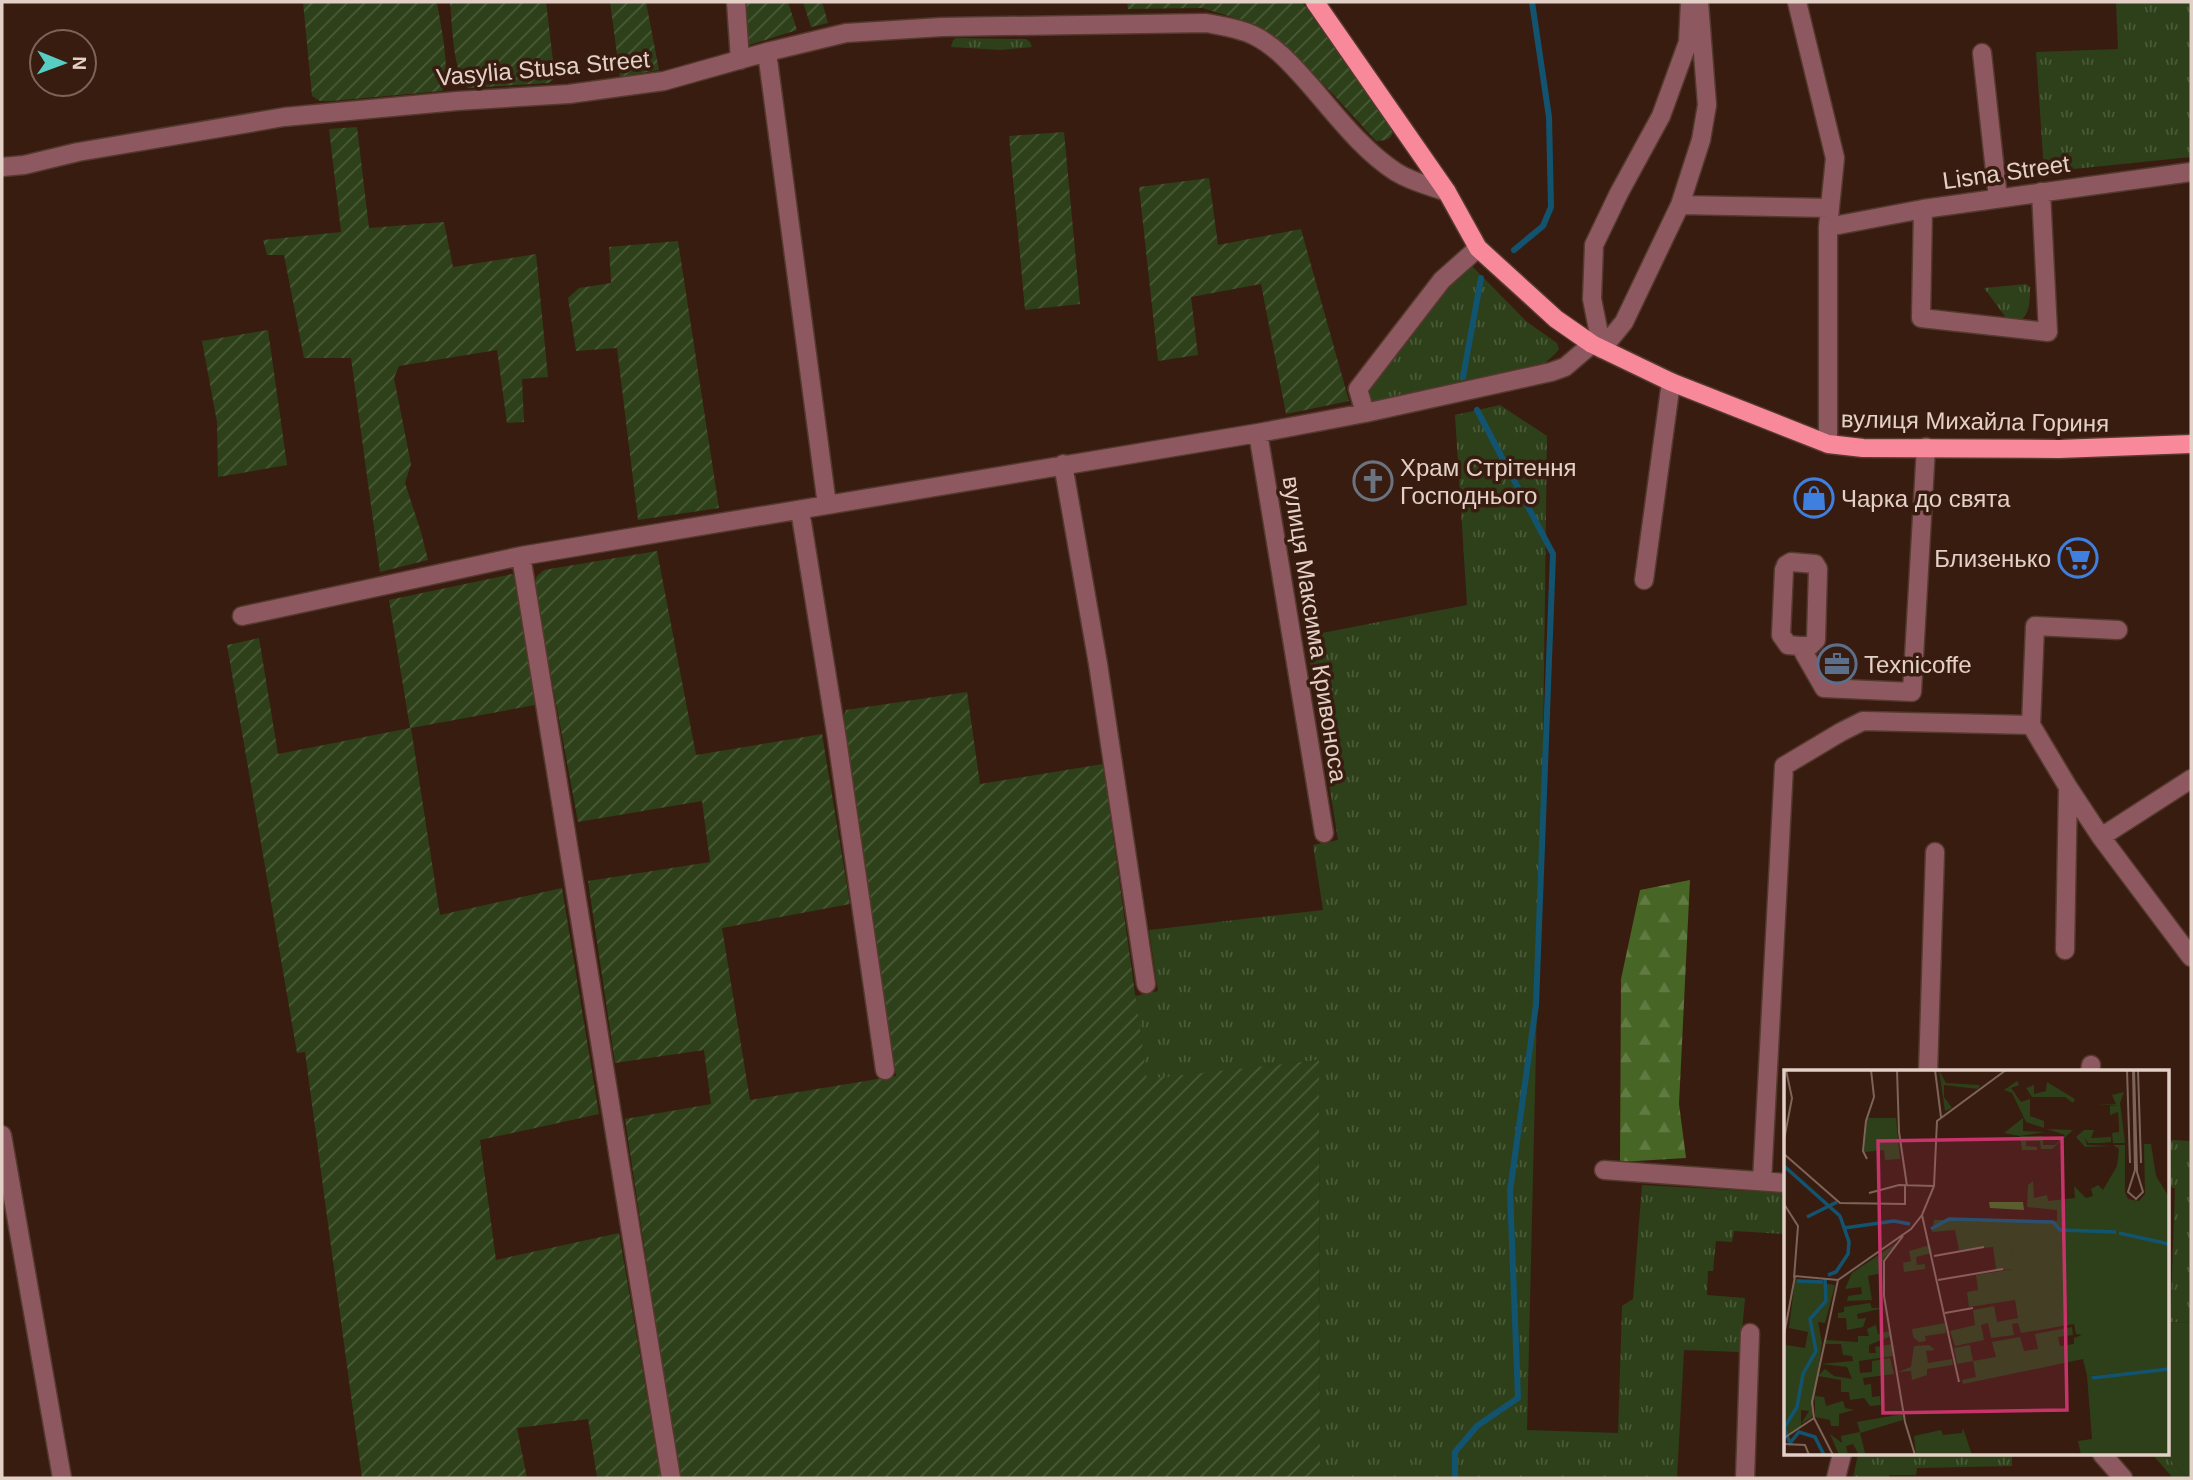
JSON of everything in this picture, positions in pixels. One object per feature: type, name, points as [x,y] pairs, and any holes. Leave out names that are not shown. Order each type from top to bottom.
[{"type":"main road","name":"вулиця Михайла Гориня","points":[[1315,2],[1447,192],[1478,248],[1556,319],[1597,346],[1671,383],[1828,444],[1863,448],[2059,449],[2191,444]]},
{"type":"street","points":[[736,2],[740,60]]},
{"type":"street","points":[[1597,346],[1592,299],[1594,245],[1661,117],[1688,42],[1690,2]]},
{"type":"street","points":[[242,616],[521,556],[1365,413],[1564,367],[1597,346],[1624,322],[1680,205],[1701,140],[1707,105],[1699,2]]},
{"type":"street","points":[[1797,2],[1835,158],[1828,227],[1828,444]]},
{"type":"street","name":"Vasylia Stusa Street","points":[[2,167],[284,117],[569,94],[664,81],[821,38],[876,30],[1193,23],[1228,27],[1253,35],[1287,59],[1362,143],[1396,172],[1447,192]]},
{"type":"street","points":[[767,52],[827,505]]},
{"type":"street","points":[[1982,53],[1998,198]]},
{"type":"street","name":"Lisna Street","points":[[1828,227],[1923,209],[2191,172]]},
{"type":"street","points":[[1923,209],[1922,318],[2048,332],[2041,192]]},
{"type":"street","points":[[1680,205],[1830,208]]},
{"type":"street","points":[[1365,413],[1358,389],[1441,280],[1478,248]]},
{"type":"street","points":[[1644,579],[1671,383]]},
{"type":"street","name":"вулиця Максима Кривоноса","points":[[1258,433],[1324,833]]},
{"type":"street","points":[[1800,646],[1824,688],[1913,692],[1926,447]]},
{"type":"street","points":[[1063,464],[1098,664],[1146,984]]},
{"type":"street","points":[[800,510],[837,739],[885,1070]]},
{"type":"street","points":[[521,556],[671,1478]]},
{"type":"street","points":[[1791,562],[1815,564],[1818,569],[1816,640],[1811,646],[1800,646],[1788,645],[1781,635],[1784,570],[1791,562]]},
{"type":"street","points":[[2118,630],[2035,626],[2031,724],[2101,837],[2191,957]]},
{"type":"street","points":[[1762,1181],[1784,766],[1863,721],[2031,724]]},
{"type":"street","points":[[2101,837],[2191,779]]},
{"type":"street","points":[[2065,950],[2068,787]]},
{"type":"street","points":[[1928,1070],[1935,852]]},
{"type":"street","points":[[2,1135],[62,1478]]},
{"type":"street","points":[[1604,1170],[1784,1183]]},
{"type":"street","points":[[1745,1478],[1750,1333]]},
{"type":"street","points":[[1836,1478],[1842,1456]]},
{"type":"street","points":[[2104,1456],[2123,1478]]},
{"type":"green space","points":[[303,2],[437,2],[446,60],[442,91],[331,101],[320,101],[312,96]]},
{"type":"green space","points":[[450,2],[546,2],[555,78],[549,83],[468,88],[463,82],[456,61]]},
{"type":"green space","points":[[610,2],[646,2],[659,70],[620,77]]},
{"type":"green space","points":[[744,2],[788,2],[797,30],[749,45]]},
{"type":"green space","points":[[803,2],[822,2],[828,23],[811,27]]},
{"type":"green space","points":[[1127,2],[1302,2],[1382,113],[1393,133],[1388,139],[1376,141],[1279,41],[1245,21],[1202,8],[1128,9]]},
{"type":"green space","points":[[2116,2],[2191,2],[2191,157],[2044,172],[2036,52],[2118,49]]},
{"type":"green space","points":[[956,38],[1026,39],[1032,47],[1001,50],[951,47]]},
{"type":"green space","points":[[357,127],[369,228],[444,222],[453,267],[536,254],[548,377],[522,379],[524,422],[507,423],[497,350],[399,366],[394,378],[411,464],[405,483],[428,560],[380,572],[351,358],[304,358],[284,255],[267,255],[263,240],[341,232],[329,129]]},
{"type":"green space","points":[[1064,132],[1080,304],[1025,310],[1009,136]]},
{"type":"green space","points":[[1209,178],[1218,245],[1301,229],[1349,401],[1286,414],[1261,284],[1191,297],[1198,355],[1158,361],[1139,187]]},
{"type":"green space","points":[[678,241],[719,508],[638,520],[617,348],[576,351],[568,298],[579,288],[611,283],[609,247]]},
{"type":"green space","points":[[1470,264],[1527,322],[1557,343],[1559,349],[1545,363],[1369,403],[1368,387],[1444,282]]},
{"type":"green space","points":[[2026,284],[2030,287],[2028,311],[2022,319],[2010,323],[1984,288]]},
{"type":"green space","points":[[268,330],[287,465],[218,477],[217,422],[202,341]]},
{"type":"green space","points":[[1500,405],[1547,436],[1543,749],[1527,1430],[1618,1433],[1622,1306],[1633,1299],[1642,1185],[1784,1193],[1784,1234],[1734,1231],[1732,1242],[1716,1241],[1713,1271],[1708,1271],[1707,1295],[1745,1298],[1740,1352],[1684,1350],[1677,1478],[1320,1478],[1319,1060],[1147,1080],[1135,996],[1158,991],[1149,930],[1323,910],[1313,845],[1338,840],[1306,636],[1467,605],[1455,415]]},
{"type":"green space","points":[[657,551],[696,755],[822,734],[850,904],[722,928],[750,1100],[896,1076],[841,724],[846,710],[967,692],[980,784],[1103,764],[1147,1079],[1319,1060],[1320,1478],[679,1478],[625,1119],[711,1104],[704,1050],[615,1063],[588,881],[710,862],[702,801],[578,822],[534,584],[537,576],[544,570]]},
{"type":"green space","points":[[512,574],[517,577],[535,705],[411,728],[440,915],[562,888],[599,1114],[480,1140],[496,1260],[619,1233],[661,1478],[597,1478],[588,1419],[517,1428],[527,1478],[362,1478],[305,1052],[297,1053],[227,645],[259,638],[278,754],[410,728],[389,600]]},
{"type":"green space","points":[[1690,880],[1679,1104],[1686,1158],[1620,1162],[1621,979],[1640,890]]},
{"type":"green space","points":[[2171,1140],[2191,1141],[2191,1323],[2168,1322],[2175,1188],[2170,1187]]},
{"type":"green space","points":[[2168,1322],[2191,1323],[2191,1478],[2187,1478],[2167,1456]]},
{"type":"green space","points":[[1858,1456],[2012,1456],[2012,1466],[1917,1468],[1916,1475],[1853,1478]]},
{"type":"green space","points":[[2154,1456],[2167,1456],[2187,1478],[2173,1478]]},
{"type":"waterway","points":[[1514,250],[1543,226],[1551,207],[1549,117],[1532,2]]},
{"type":"waterway","points":[[1463,377],[1481,278]]},
{"type":"waterway","points":[[1455,1478],[1455,1452],[1477,1426],[1518,1398],[1510,1191],[1536,1005],[1553,554],[1477,410]]},
{"type":"place","name":"Храм Стрітення Господнього","points":[[1373,481]]},
{"type":"place","name":"Чарка до свята","points":[[1814,498]]},
{"type":"place","name":"Близенько","points":[[2078,558]]},
{"type":"place","name":"Texnicoffe","points":[[1837,664]]}]
